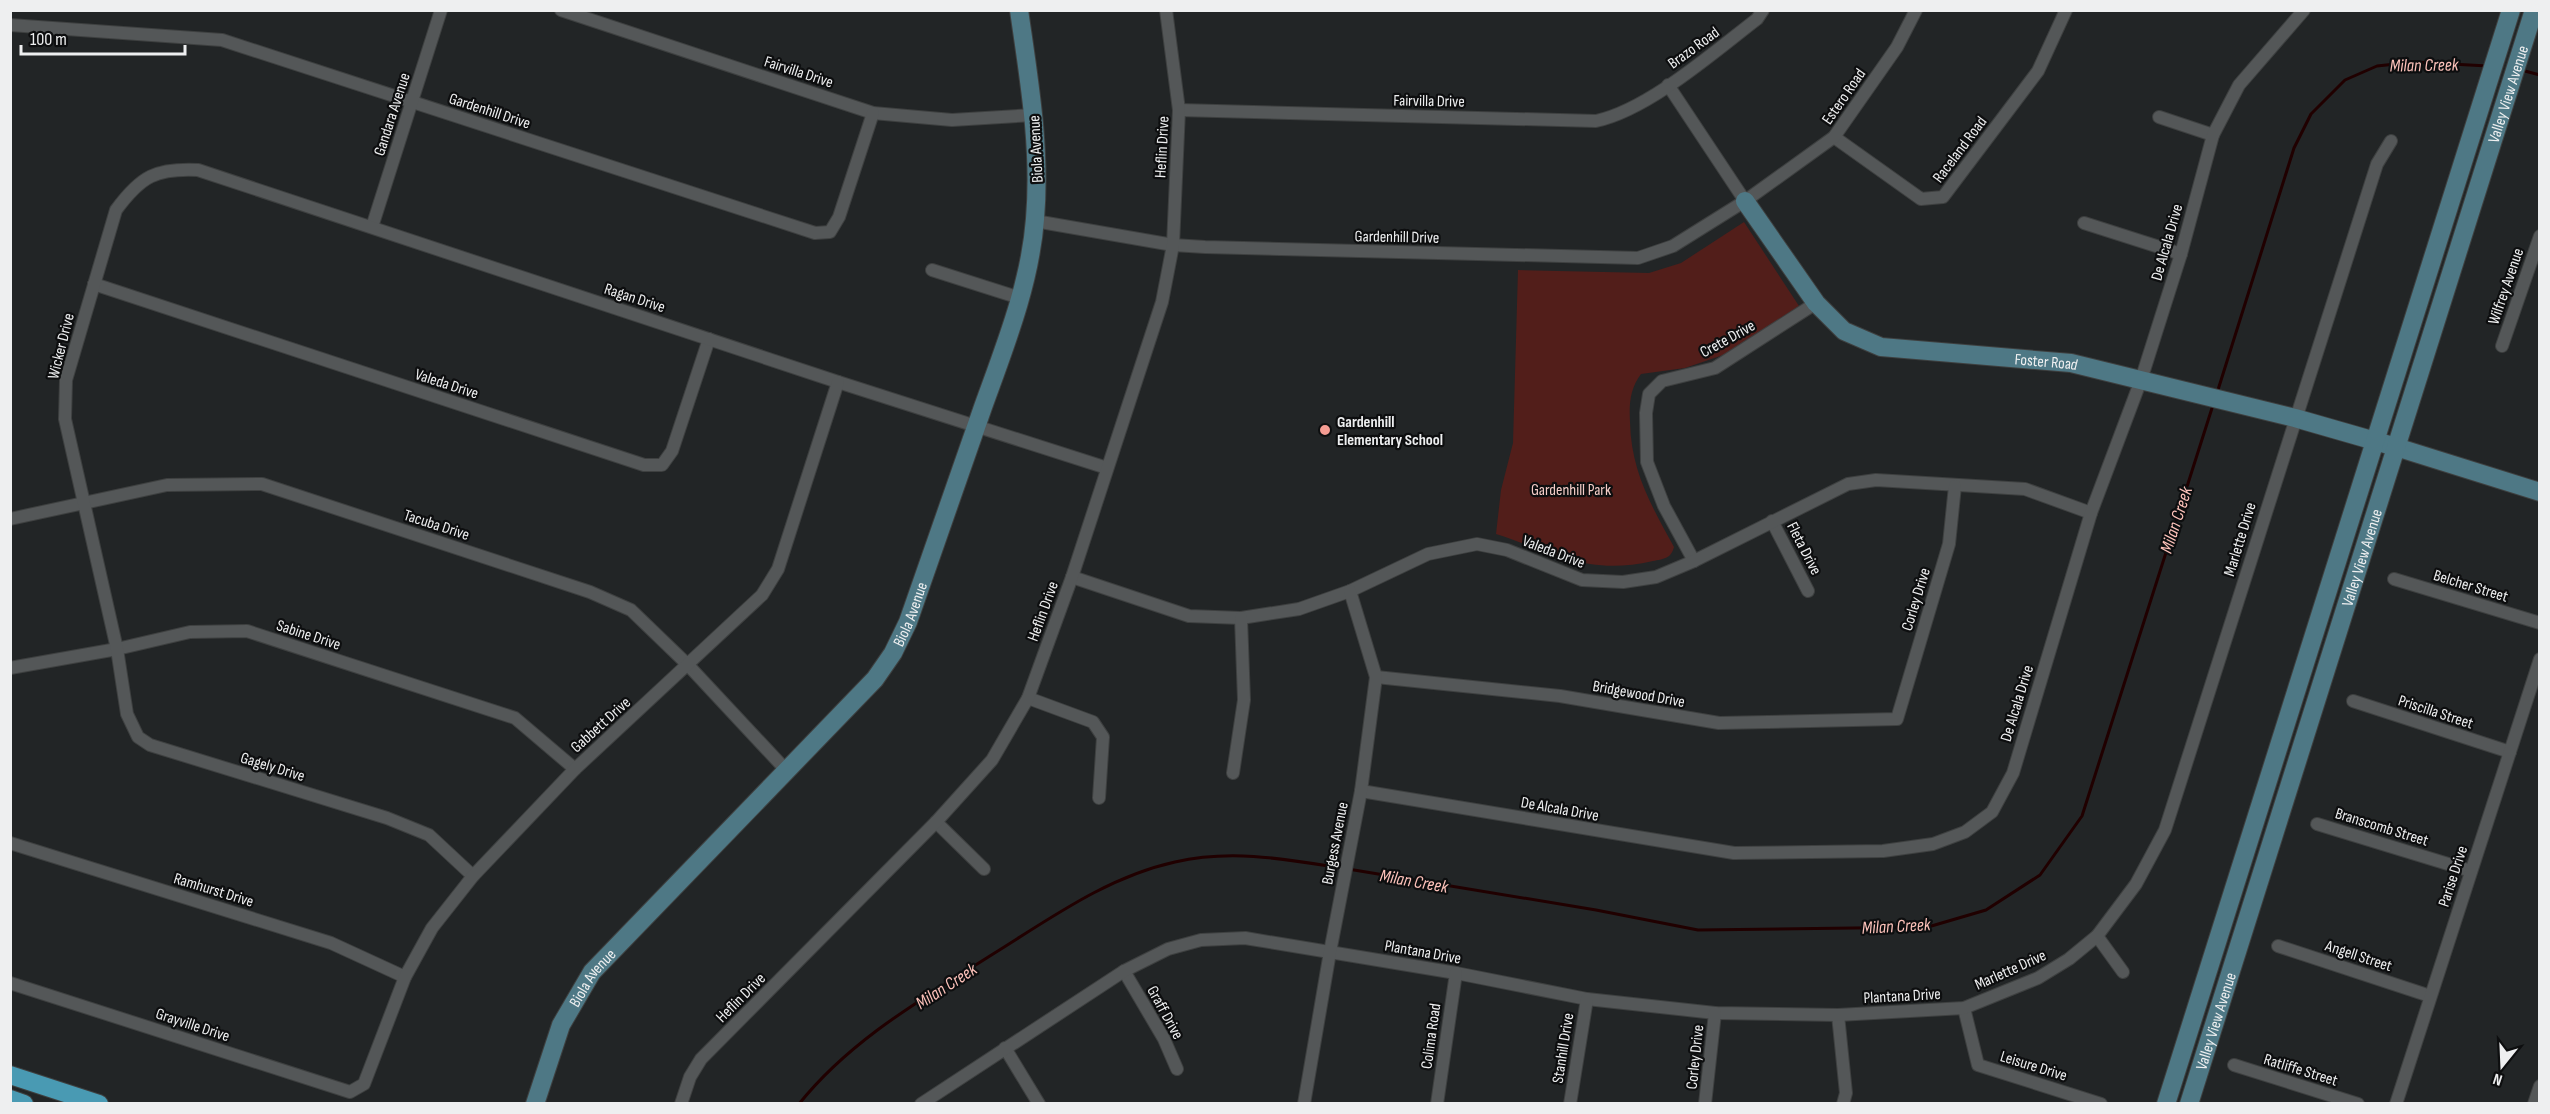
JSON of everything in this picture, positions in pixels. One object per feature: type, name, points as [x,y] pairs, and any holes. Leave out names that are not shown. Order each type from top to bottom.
[{"type":"main road","name":"Biola Avenue","points":[[536,1104],[561,1025],[592,972],[875,679],[893,653],[908,622],[1020,298],[1035,221],[1038,170],[1034,116],[1019,10]]},
{"type":"main road","name":"Valley View Avenue","points":[[2166,1104],[2511,10]]},
{"type":"main road","name":"Valley View Avenue","points":[[2188,1104],[2534,10]]},
{"type":"main road","name":"Foster Road","points":[[1745,201],[1816,303],[1844,331],[1881,347],[2071,363],[2295,418],[2540,492]]},
{"type":"main road","points":[[10,1076],[99,1104]]},
{"type":"main road","points":[[10,1099],[24,1104]]},
{"type":"street","name":"Gandara Avenue","points":[[372,227],[441,10]]},
{"type":"street","name":"Fairvilla Drive","points":[[561,10],[873,113],[952,120],[1034,116]]},
{"type":"street","name":"Heflin Drive","points":[[681,1104],[690,1077],[701,1059],[936,822],[992,760],[1028,698],[1072,577],[1162,302],[1173,245],[1179,110],[1166,10]]},
{"type":"street","name":"Brazo Road","points":[[1668,85],[1757,19],[1763,10]]},
{"type":"street","name":"Estero Road","points":[[1745,201],[1834,137],[1897,46],[1916,10]]},
{"type":"street","name":"Raceland Road","points":[[1834,137],[1921,199],[1943,197],[2038,71],[2066,10]]},
{"type":"street","name":"De Alcala Drive","points":[[1361,790],[1734,853],[1883,851],[1933,844],[1965,832],[1992,812],[2013,773],[2091,513],[2141,380],[2181,254],[2213,135],[2239,85],[2298,12]]},
{"type":"street","name":"Gardenhill Drive","points":[[10,25],[222,40],[815,233],[830,232],[839,218],[873,113]]},
{"type":"street","name":"Fairvilla Drive","points":[[1179,110],[1596,121],[1617,116],[1668,85]]},
{"type":"street","name":"Foster Road","points":[[1668,85],[1745,201]]},
{"type":"street","points":[[2159,117],[2213,135]]},
{"type":"street","name":"Marlette Drive","points":[[1964,1008],[2038,978],[2069,959],[2097,936],[2136,884],[2165,830],[2377,164],[2391,141]]},
{"type":"street","name":"Ragan Drive","points":[[153,174],[173,169],[198,170],[838,382],[1107,468]]},
{"type":"street","name":"Wicker Drive","points":[[117,649],[65,419],[66,380],[116,210],[132,188],[153,174]]},
{"type":"street","name":"Gardenhill Drive","points":[[1035,221],[1173,245],[1278,251],[1638,258],[1673,246],[1745,201]]},
{"type":"street","points":[[2084,223],[2181,254]]},
{"type":"street","name":"Wilfrey Avenue","points":[[2502,346],[2540,236]]},
{"type":"street","points":[[932,270],[1020,298]]},
{"type":"street","name":"Valeda Drive","points":[[94,284],[644,465],[662,465],[672,451],[709,339]]},
{"type":"street","name":"Crete Drive","points":[[1694,561],[1664,506],[1647,462],[1646,413],[1649,394],[1662,381],[1715,368],[1816,303]]},
{"type":"street","name":"Gabbett Drive","points":[[364,1084],[405,977],[432,928],[473,876],[575,769],[762,596],[778,569],[838,382]]},
{"type":"street","name":"Valeda Drive","points":[[1072,577],[1189,616],[1241,618],[1299,609],[1350,591],[1428,554],[1477,544],[1506,550],[1582,580],[1623,582],[1656,577],[1694,561],[1848,484],[1876,480],[2025,489],[2091,513]]},
{"type":"street","name":"Tacuba Drive","points":[[10,519],[167,485],[262,484],[590,592],[631,610],[688,665],[786,770]]},
{"type":"street","name":"Corley Drive","points":[[1897,719],[1949,544],[1955,486]]},
{"type":"street","name":"Fleta Drive","points":[[1772,521],[1808,591]]},
{"type":"street","name":"Belcher Street","points":[[2394,579],[2540,623]]},
{"type":"street","name":"Burgess Avenue","points":[[1304,1104],[1329,952],[1361,790],[1376,677],[1350,591]]},
{"type":"street","points":[[1233,773],[1244,700],[1241,618]]},
{"type":"street","name":"Sabine Drive","points":[[10,668],[117,649],[190,632],[247,631],[515,718],[575,769]]},
{"type":"street","name":"Gagely Drive","points":[[117,649],[127,714],[138,737],[150,745],[387,818],[429,835],[473,876]]},
{"type":"street","name":"Parise Drive","points":[[2396,1104],[2540,659]]},
{"type":"street","name":"Bridgewood Drive","points":[[1376,677],[1560,696],[1719,723],[1897,719]]},
{"type":"street","points":[[1028,698],[1093,722],[1103,737],[1099,798]]},
{"type":"street","name":"Priscilla Street","points":[[2353,701],[2510,752]]},
{"type":"street","points":[[936,822],[984,869]]},
{"type":"street","name":"Branscomb Street","points":[[2317,824],[2471,871]]},
{"type":"street","name":"Ramhurst Drive","points":[[10,843],[331,943],[405,977]]},
{"type":"street","points":[[2097,936],[2123,972]]},
{"type":"street","name":"Plantana Drive","points":[[921,1104],[1124,971],[1168,950],[1202,940],[1245,938],[1456,973],[1587,999],[1715,1014],[1838,1015],[1964,1008]]},
{"type":"street","name":"Angell Street","points":[[2278,946],[2430,996]]},
{"type":"street","name":"Graff Drive","points":[[1124,971],[1164,1039],[1177,1070]]},
{"type":"street","name":"Colima Road","points":[[1437,1104],[1456,973]]},
{"type":"street","name":"Grayville Drive","points":[[10,983],[350,1092],[364,1084]]},
{"type":"street","name":"Stanhill Drive","points":[[1570,1104],[1587,999]]},
{"type":"street","name":"Leisure Drive","points":[[1964,1008],[1978,1065],[2101,1104]]},
{"type":"street","name":"Corley Drive","points":[[1705,1104],[1715,1014]]},
{"type":"street","points":[[1838,1015],[1845,1093],[1843,1104]]},
{"type":"street","points":[[1005,1048],[1039,1104]]},
{"type":"street","name":"Ratliffe Street","points":[[2234,1065],[2358,1104]]},
{"type":"street","points":[[2534,1104],[2540,1086]]},
{"type":"green space","name":"Gardenhill Park","points":[[1744,222],[1799,306],[1729,353],[1685,368],[1641,374],[1634,385],[1631,396],[1631,440],[1638,472],[1650,502],[1674,547],[1671,554],[1663,559],[1630,565],[1590,564],[1554,555],[1496,534],[1501,490],[1513,443],[1518,270],[1649,273],[1681,263]]},
{"type":"waterway","name":"Milan Creek","points":[[2217,393],[2294,148],[2311,114],[2345,80],[2377,66],[2414,62],[2488,66]]},
{"type":"waterway","name":"Milan Creek","points":[[2521,70],[2540,75]]},
{"type":"waterway","name":"Milan Creek","points":[[1348,869],[1596,910],[1698,930],[1928,927],[1986,910],[2040,875],[2082,816],[2213,405]]},
{"type":"waterway","name":"Milan Creek","points":[[799,1104],[842,1059],[890,1021],[1058,913],[1103,888],[1150,869],[1175,862],[1217,856],[1258,857],[1341,868]]},
{"type":"place","name":"Gardenhill Elementary School","points":[[1325,430]]}]
